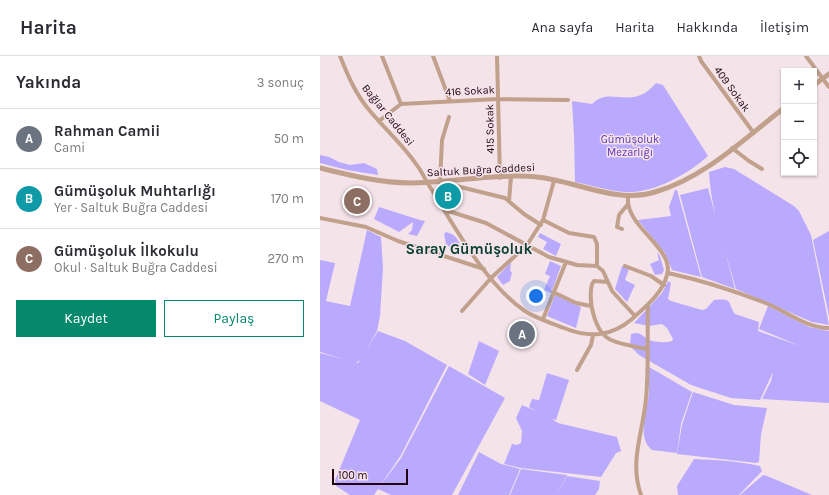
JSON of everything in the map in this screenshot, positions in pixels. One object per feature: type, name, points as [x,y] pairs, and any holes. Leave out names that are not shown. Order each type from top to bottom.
[{"type":"street","name":"Bağlar Caddesi","points":[[340,56],[354,88],[379,121],[417,164],[484,269],[503,293],[520,308],[543,319],[578,333],[593,335],[604,334]]},
{"type":"street","points":[[379,121],[401,104],[382,56]]},
{"type":"street","points":[[433,56],[450,101]]},
{"type":"street","name":"415 Sokak","points":[[497,56],[500,178]]},
{"type":"street","name":"409 Sokak","points":[[699,56],[700,61],[753,132]]},
{"type":"street","points":[[806,56],[829,87]]},
{"type":"street","points":[[817,84],[829,74]]},
{"type":"street","name":"416 Sokak","points":[[401,104],[498,99],[568,100]]},
{"type":"street","name":"Saltuk Buğra Caddesi","points":[[320,168],[375,180],[428,183],[511,177],[536,177],[628,197],[638,197],[656,192],[688,179],[732,148],[781,110]]},
{"type":"street","points":[[449,117],[442,140],[440,182],[500,197],[509,201],[524,214],[541,225]]},
{"type":"street","points":[[732,148],[762,169]]},
{"type":"street","points":[[509,201],[511,177]]},
{"type":"street","points":[[462,311],[491,278],[528,245],[544,220],[554,180]]},
{"type":"street","points":[[604,334],[620,327],[648,304],[659,293],[664,285],[668,273],[664,257],[636,221],[628,204],[628,197]]},
{"type":"street","points":[[622,229],[616,227],[617,220],[628,204]]},
{"type":"street","points":[[445,210],[486,223],[544,254],[577,265],[597,266],[603,271],[616,295],[635,316]]},
{"type":"street","points":[[320,218],[366,227],[398,241],[484,269]]},
{"type":"street","points":[[544,220],[569,233],[594,238],[597,244],[597,266]]},
{"type":"street","points":[[543,319],[566,262]]},
{"type":"street","points":[[626,266],[647,274],[664,285]]},
{"type":"street","points":[[668,273],[750,297],[775,306],[809,324],[829,328]]},
{"type":"street","points":[[608,282],[594,281],[592,284],[591,306],[595,318],[604,334],[610,340],[647,350]]},
{"type":"street","points":[[553,292],[576,303],[591,306]]},
{"type":"street","points":[[641,495],[637,482],[635,462],[646,398],[648,304]]},
{"type":"street","points":[[577,370],[591,345],[593,335]]},
{"type":"green space","name":"Gümüşoluk Mezarlığı","points":[[656,83],[663,85],[708,156],[691,170],[670,182],[647,190],[625,192],[575,182],[572,101],[592,104],[599,99],[606,97],[638,96],[647,91]]},
{"type":"green space","points":[[320,155],[350,165],[364,163],[377,169],[378,175],[347,170],[320,163]]},
{"type":"green space","points":[[725,167],[734,169],[794,206],[799,211],[811,235],[829,325],[812,322],[736,289],[719,230],[710,187],[709,172]]},
{"type":"green space","points":[[708,188],[735,289],[702,277],[680,195]]},
{"type":"green space","points":[[675,190],[677,190],[701,277],[672,270],[665,253],[638,220],[671,216],[669,207]]},
{"type":"green space","points":[[379,207],[425,221],[417,236],[408,234],[412,230],[413,222],[399,232],[374,219]]},
{"type":"green space","points":[[367,230],[381,237],[383,268],[380,316],[377,331],[361,359],[356,363],[320,352],[320,260],[335,263],[326,301],[350,306]]},
{"type":"green space","points":[[829,231],[829,316],[813,240]]},
{"type":"green space","points":[[446,232],[450,233],[457,239],[460,245],[460,251],[456,252],[446,244],[444,234]]},
{"type":"green space","points":[[540,233],[561,244],[556,256],[543,249],[547,242],[538,237]]},
{"type":"green space","points":[[657,252],[660,256],[664,270],[662,274],[655,275],[650,264],[659,260]]},
{"type":"green space","points":[[550,261],[561,266],[551,293],[544,290],[550,276],[545,274]]},
{"type":"green space","points":[[510,263],[510,271],[512,272],[510,281],[503,285],[497,277]]},
{"type":"green space","points":[[622,266],[629,269],[625,280],[635,285],[627,302],[615,289]]},
{"type":"green space","points":[[668,281],[671,283],[668,299],[671,301],[702,310],[706,309],[714,300],[725,300],[729,302],[735,314],[759,322],[758,331],[800,346],[759,329],[768,306],[809,327],[829,331],[829,403],[762,399],[771,381],[773,372],[760,400],[731,398],[691,385],[639,355],[630,346],[631,334],[637,333],[649,340],[657,342],[670,342],[673,339],[667,328],[662,324],[649,326],[634,323],[662,293]]},
{"type":"green space","points":[[555,295],[581,307],[576,328],[547,316]]},
{"type":"green space","points":[[378,331],[405,341],[447,365],[401,455],[374,495],[350,495],[336,486],[335,480],[360,420],[320,401],[320,353],[358,363]]},
{"type":"green space","points":[[479,341],[499,351],[485,385],[468,374]]},
{"type":"green space","points":[[449,366],[505,398],[452,495],[391,495],[378,489],[401,458]]},
{"type":"green space","points":[[649,367],[692,392],[681,424],[677,453],[652,450],[644,438],[644,422],[649,389]]},
{"type":"green space","points":[[547,373],[569,380],[556,420],[552,419],[558,423],[617,437],[621,451],[616,453],[601,477],[521,468],[504,464],[512,444],[517,445],[521,443],[522,431],[516,418],[522,405],[536,411],[529,407],[532,399],[539,400]]},
{"type":"green space","points":[[693,392],[734,405],[767,408],[761,434],[759,462],[756,463],[677,454],[682,425]]},
{"type":"green space","points":[[479,452],[501,464],[520,469],[509,495],[458,495]]},
{"type":"green space","points":[[694,459],[751,464],[760,466],[762,471],[739,495],[678,495],[677,486]]},
{"type":"green space","points":[[521,469],[567,475],[556,495],[510,495]]},
{"type":"green space","points":[[763,475],[767,476],[812,495],[740,495]]},
{"type":"green space","points":[[567,476],[600,481],[599,489],[595,495],[556,495]]},
{"type":"place","name":"Gümüşoluk Muhtarlığı","points":[[448,196]]},
{"type":"place","name":"Gümüşoluk İlkokulu","points":[[357,201]]},
{"type":"place","name":"Rahman Camii","points":[[522,334]]},
{"type":"district","name":"Saray Gümüşoluk","points":[[469,249]]}]
